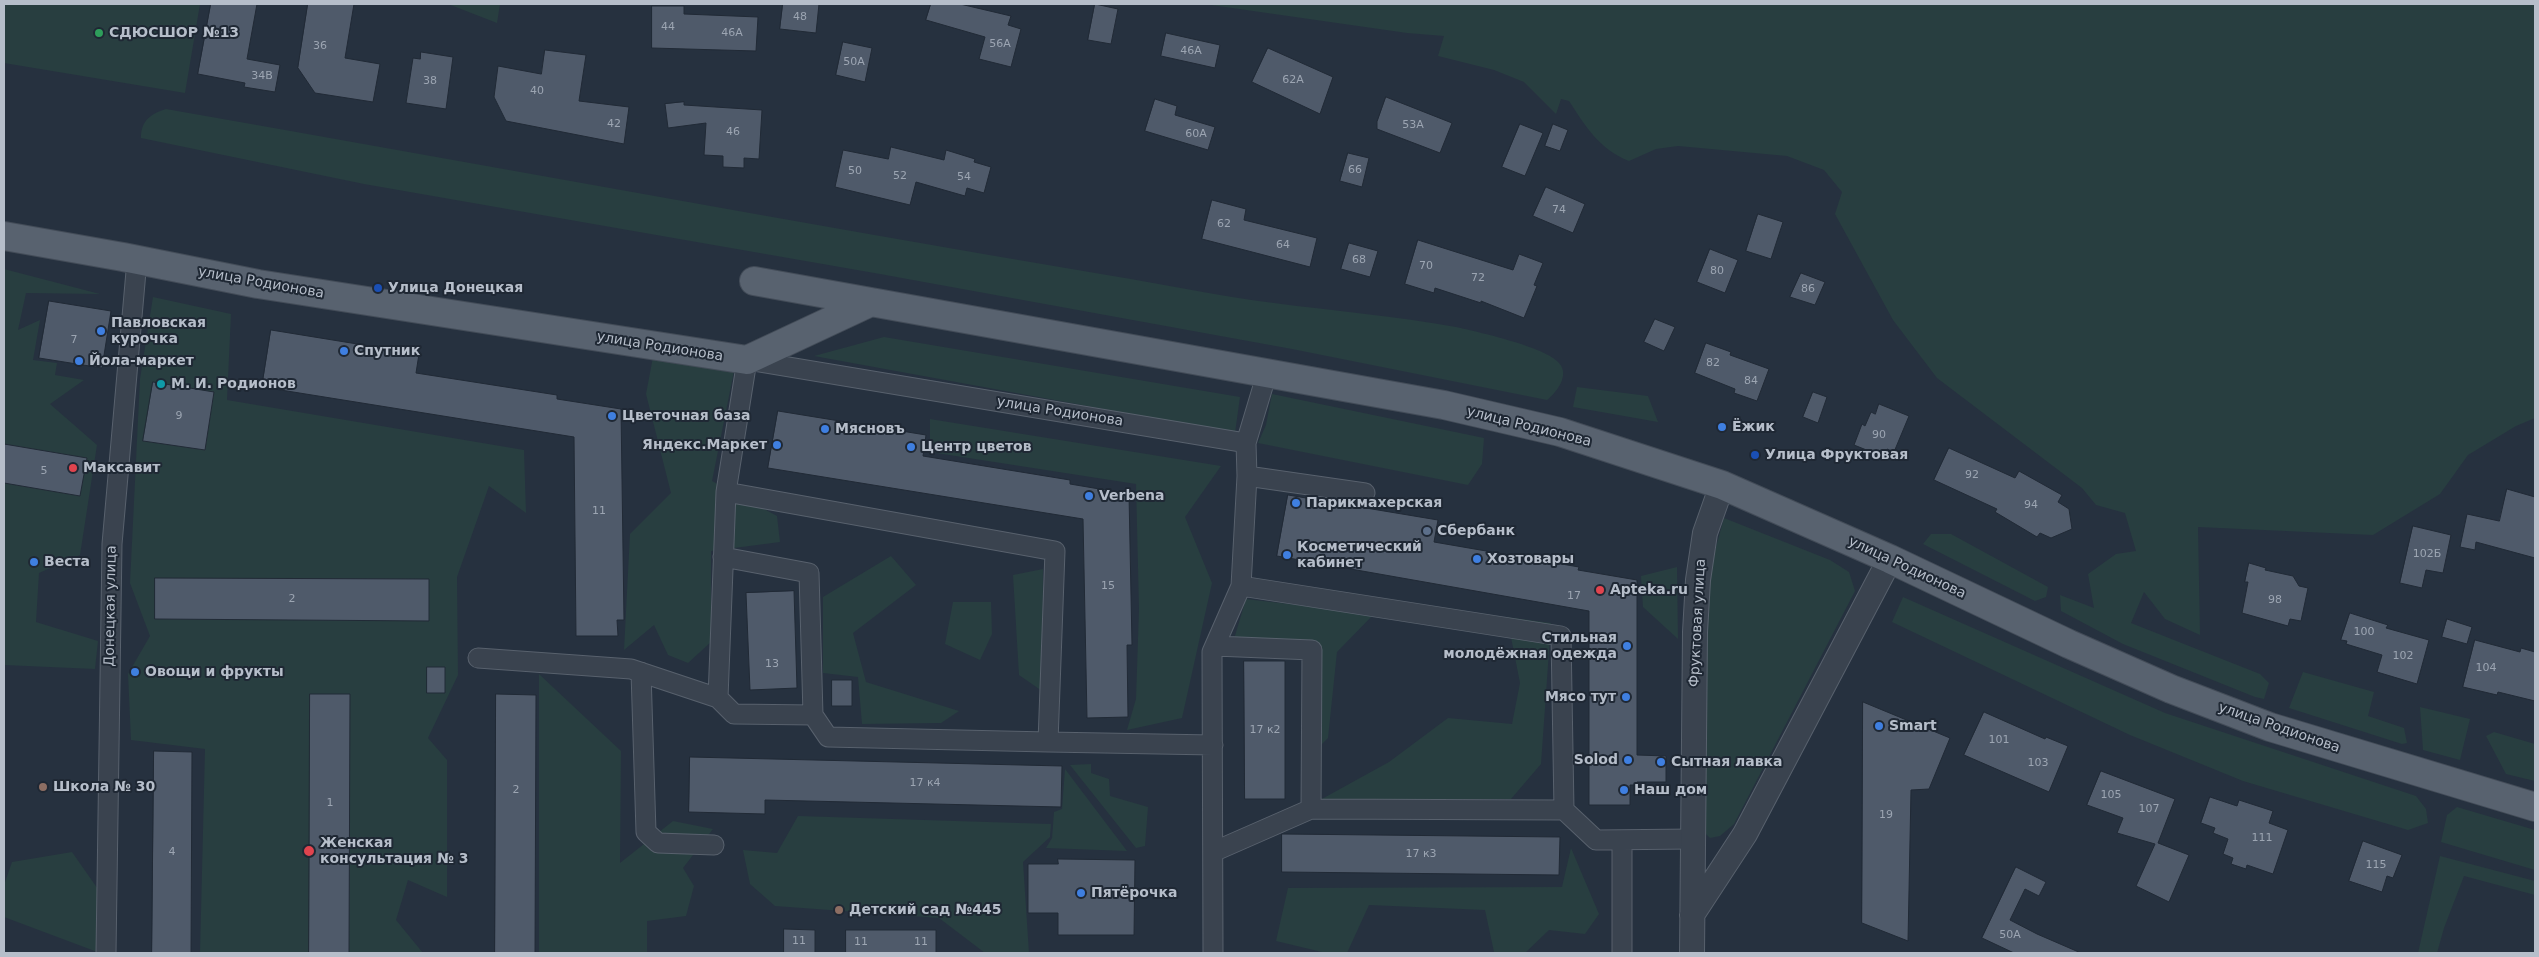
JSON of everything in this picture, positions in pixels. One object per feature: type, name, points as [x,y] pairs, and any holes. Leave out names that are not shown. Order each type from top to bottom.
[{"type":"main road","name":"улица Родионова","points":[[4,236],[258,284],[747,360]]},
{"type":"main road","name":"улица Родионова","points":[[754,281],[1444,406],[1560,432],[1722,485],[1890,559],[2069,644],[2172,689],[2270,727],[2535,807]]},
{"type":"main road","points":[[747,360],[872,302]]},
{"type":"street","name":"Донецкая улица","points":[[106,953],[112,544],[137,260]]},
{"type":"street","name":"улица Родионова","points":[[747,360],[1246,443]]},
{"type":"street","points":[[718,698],[726,492],[747,360]]},
{"type":"street","points":[[1213,953],[1212,652],[1241,586],[1247,476],[1246,443],[1267,373]]},
{"type":"street","points":[[1247,476],[1365,493]]},
{"type":"street","name":"Фруктовая улица","points":[[1692,953],[1695,632],[1698,580],[1705,533],[1722,485]]},
{"type":"street","points":[[726,492],[1054,551],[1048,742]]},
{"type":"street","points":[[723,557],[809,573],[813,715],[828,737],[1212,745]]},
{"type":"street","points":[[1692,915],[1735,849],[1890,559]]},
{"type":"street","points":[[1241,586],[1561,636],[1564,810]]},
{"type":"street","points":[[1215,646],[1312,650],[1311,809]]},
{"type":"street","points":[[478,658],[631,669],[718,698],[734,714],[813,715]]},
{"type":"street","points":[[641,672],[646,832],[658,843],[714,845]]},
{"type":"street","points":[[1213,852],[1311,809],[1564,810],[1596,840],[1693,839],[1709,849],[1735,849]]},
{"type":"street","points":[[1622,840],[1622,953]]},
{"type":"green space","name":"СДЮСШОР №13","points":[[4,4],[200,4],[185,93],[4,63]]},
{"type":"green space","points":[[448,4],[500,4],[497,23]]},
{"type":"green space","points":[[1204,4],[2535,4],[2535,418],[2516,426],[2468,455],[2440,494],[2373,535],[2198,527],[2200,635],[2165,619],[2144,592],[2131,623],[2260,674],[2269,683],[2264,699],[2255,697],[2123,644],[2061,611],[2060,595],[2094,608],[2088,574],[2116,554],[2136,551],[2125,513],[2096,505],[2082,488],[1937,378],[1893,320],[1835,214],[1842,192],[1824,170],[1787,156],[1678,146],[1656,149],[1629,161],[1601,144],[1569,101],[1561,99],[1556,114],[1524,82],[1494,70],[1438,56],[1444,36],[1407,33]]},
{"type":"green space","points":[[166,109],[1211,293],[1456,327],[1480,332],[1541,351],[1559,363],[1562,368],[1563,378],[1555,393],[1547,400],[1292,349],[880,274],[364,184],[141,138],[141,132],[148,119],[155,113]]},
{"type":"green space","points":[[4,269],[100,294],[26,293],[18,330],[40,320],[33,360],[57,363],[55,375],[84,380],[50,404],[97,445],[80,555],[39,573],[36,622],[98,641],[95,669],[4,665]]},
{"type":"green space","points":[[153,297],[231,314],[227,400],[524,450],[526,513],[489,486],[457,577],[458,675],[428,738],[447,760],[447,897],[408,880],[396,920],[423,953],[200,953],[205,749],[131,740],[128,674],[150,636],[130,583],[140,379]]},
{"type":"green space","points":[[884,337],[1240,397],[1235,433],[814,356]]},
{"type":"green space","points":[[653,357],[734,371],[712,481],[777,516],[780,542],[711,551],[711,642],[688,663],[668,655],[654,625],[624,650],[630,534],[671,493],[646,394]]},
{"type":"green space","points":[[1577,387],[1648,396],[1658,422],[1573,407]]},
{"type":"green space","points":[[1272,394],[1484,438],[1482,464],[1468,485],[1258,443],[1266,425]]},
{"type":"green space","points":[[930,419],[1221,466],[1185,517],[1212,583],[1182,718],[1127,730],[1136,699],[1139,609],[1136,484],[930,452]]},
{"type":"green space","points":[[1724,518],[1830,560],[1849,572],[1855,591],[1734,824],[1720,836],[1710,838],[1704,832],[1708,576]]},
{"type":"green space","points":[[1931,534],[1951,534],[2048,587],[2046,597],[2035,601],[1923,544]]},
{"type":"green space","points":[[891,556],[916,585],[853,633],[866,682],[959,711],[941,723],[862,724],[858,677],[823,673],[823,597]]},
{"type":"green space","points":[[1677,567],[1678,639],[1643,607],[1641,576]]},
{"type":"green space","points":[[1043,569],[1042,691],[1019,675],[1013,575]]},
{"type":"green space","points":[[1903,597],[2165,713],[2416,796],[2426,809],[2428,823],[2408,830],[2243,781],[2130,735],[1892,622]]},
{"type":"green space","points":[[1246,599],[1374,614],[1337,652],[1328,738],[1318,748],[1301,643],[1231,649]]},
{"type":"green space","points":[[953,602],[991,602],[992,634],[980,660],[945,644]]},
{"type":"green space","points":[[1507,617],[1551,623],[1541,764],[1511,799],[1320,800],[1389,762],[1448,718],[1512,724],[1520,683]]},
{"type":"green space","points":[[2303,672],[2374,692],[2368,716],[2404,728],[2407,743],[2402,744],[2289,708]]},
{"type":"green space","points":[[539,674],[621,751],[620,863],[673,821],[713,829],[683,868],[694,886],[686,916],[647,921],[647,953],[539,953]]},
{"type":"green space","points":[[2420,707],[2470,719],[2460,760],[2423,750]]},
{"type":"green space","points":[[2494,732],[2535,744],[2535,781],[2506,774],[2486,736]]},
{"type":"green space","points":[[1091,764],[1091,773],[1109,779],[1110,796],[1148,807],[1145,846],[1136,848],[1070,765]]},
{"type":"green space","points":[[1065,769],[1127,851],[1046,848],[1052,838],[1054,812],[1062,809]]},
{"type":"green space","points":[[2457,807],[2535,830],[2535,870],[2441,842],[2447,815]]},
{"type":"green space","points":[[798,816],[1051,824],[1050,837],[1023,862],[1029,953],[985,953],[939,918],[775,906],[750,884],[743,850],[777,853]]},
{"type":"green space","points":[[1571,848],[1599,914],[1585,934],[1549,930],[1525,953],[1494,952],[1485,910],[1369,905],[1347,953],[1326,953],[1276,941],[1288,888],[1562,887]]},
{"type":"green space","points":[[72,852],[100,892],[100,953],[4,917],[4,885],[12,862]]},
{"type":"green space","points":[[2440,856],[2535,881],[2535,895],[2464,876],[2444,928],[2437,953],[2418,953]]},
{"type":"building","points":[[211,4],[257,4],[247,59],[280,65],[275,92],[244,87],[245,83],[198,74]]},
{"type":"building","points":[[308,4],[354,4],[345,58],[380,64],[373,102],[315,93],[298,68]]},
{"type":"building","points":[[783,4],[819,4],[816,33],[780,29]]},
{"type":"building","points":[[931,4],[960,4],[1011,16],[1008,25],[1021,29],[1011,67],[979,59],[985,37],[926,20]]},
{"type":"building","points":[[1095,4],[1118,9],[1111,44],[1088,40]]},
{"type":"building","points":[[652,6],[684,6],[684,14],[758,17],[756,51],[652,48]]},
{"type":"building","points":[[1166,33],[1220,45],[1215,68],[1161,56]]},
{"type":"building","points":[[843,42],[872,48],[865,82],[836,75]]},
{"type":"building","points":[[1268,48],[1333,77],[1320,114],[1252,82]]},
{"type":"building","points":[[545,50],[586,55],[579,101],[629,107],[624,144],[506,121],[494,97],[498,66],[541,74]]},
{"type":"building","points":[[421,52],[453,57],[446,109],[406,103],[413,58],[420,59]]},
{"type":"building","points":[[1386,97],[1452,123],[1440,153],[1377,129],[1377,122]]},
{"type":"building","points":[[1155,99],[1177,106],[1175,115],[1215,127],[1208,150],[1145,131]]},
{"type":"building","points":[[684,102],[684,105],[762,110],[759,159],[744,158],[744,168],[723,167],[723,156],[704,155],[706,123],[668,128],[665,104]]},
{"type":"building","points":[[1520,124],[1543,133],[1525,176],[1502,167]]},
{"type":"building","points":[[1553,124],[1568,130],[1560,151],[1545,146]]},
{"type":"building","points":[[891,147],[944,160],[946,150],[975,159],[974,162],[991,167],[984,193],[967,188],[965,196],[916,182],[910,205],[835,187],[843,150],[888,159]]},
{"type":"building","points":[[1348,153],[1369,158],[1362,187],[1340,181]]},
{"type":"building","points":[[1546,187],[1585,204],[1573,233],[1533,216]]},
{"type":"building","points":[[1212,200],[1246,209],[1244,220],[1317,238],[1310,267],[1202,239]]},
{"type":"building","points":[[1758,214],[1783,222],[1771,259],[1746,251]]},
{"type":"building","points":[[1418,240],[1513,270],[1519,254],[1543,263],[1534,285],[1537,286],[1524,318],[1481,301],[1481,303],[1435,288],[1434,293],[1405,284]]},
{"type":"building","points":[[1349,243],[1378,251],[1370,277],[1341,269]]},
{"type":"building","points":[[1710,249],[1738,260],[1725,293],[1697,282]]},
{"type":"building","points":[[1801,273],[1825,282],[1815,305],[1790,297]]},
{"type":"building","points":[[49,301],[111,311],[102,368],[39,358]]},
{"type":"building","points":[[1655,319],[1675,327],[1664,351],[1644,342]]},
{"type":"building","points":[[271,330],[419,354],[416,373],[557,395],[557,399],[621,409],[624,620],[617,620],[618,636],[576,636],[574,437],[262,387]]},
{"type":"building","points":[[1706,343],[1731,352],[1730,355],[1769,369],[1757,401],[1734,393],[1735,389],[1695,373]]},
{"type":"building","points":[[153,382],[214,392],[205,450],[143,441]]},
{"type":"building","points":[[1813,392],[1827,397],[1818,423],[1803,417]]},
{"type":"building","points":[[1879,404],[1909,416],[1894,452],[1887,449],[1884,457],[1854,445],[1862,424],[1865,426],[1871,412],[1875,414]]},
{"type":"building","points":[[778,411],[926,435],[923,456],[1070,480],[1070,484],[1129,494],[1132,645],[1127,645],[1128,717],[1087,718],[1083,519],[768,468]]},
{"type":"building","points":[[4,444],[87,458],[80,496],[4,483]]},
{"type":"building","points":[[1949,448],[2015,478],[2019,471],[2062,495],[2058,502],[2069,509],[2072,529],[2051,538],[2040,533],[2037,537],[1995,512],[1997,509],[1934,480]]},
{"type":"building","points":[[2507,489],[2535,497],[2535,558],[2476,542],[2475,550],[2460,547],[2467,514],[2499,521]]},
{"type":"building","points":[[1288,495],[1438,520],[1434,542],[1579,567],[1578,570],[1637,580],[1637,755],[1666,756],[1666,782],[1637,782],[1637,785],[1630,785],[1630,805],[1589,805],[1589,611],[1277,556]]},
{"type":"building","points":[[2413,526],[2451,535],[2443,573],[2426,570],[2422,588],[2400,583]]},
{"type":"building","points":[[2249,563],[2266,568],[2265,570],[2293,576],[2299,586],[2308,588],[2301,621],[2290,619],[2288,626],[2242,613],[2248,582],[2245,582]]},
{"type":"building","points":[[155,578],[429,579],[429,621],[155,619]]},
{"type":"building","points":[[794,591],[797,688],[750,690],[746,593]]},
{"type":"building","points":[[2350,613],[2388,625],[2386,628],[2429,640],[2417,684],[2377,672],[2382,655],[2346,644],[2347,641],[2341,640]]},
{"type":"building","points":[[2447,619],[2472,627],[2467,644],[2442,637]]},
{"type":"building","points":[[2475,640],[2520,652],[2521,648],[2535,652],[2535,701],[2498,692],[2497,695],[2463,687]]},
{"type":"building","points":[[1244,661],[1285,661],[1285,799],[1245,799]]},
{"type":"building","points":[[427,667],[445,667],[445,693],[427,693]]},
{"type":"building","points":[[832,680],[852,680],[852,706],[832,706]]},
{"type":"building","points":[[310,694],[350,694],[349,953],[309,953]]},
{"type":"building","points":[[496,694],[536,695],[535,953],[495,953]]},
{"type":"building","points":[[1863,702],[1950,738],[1929,789],[1911,790],[1908,941],[1862,923]]},
{"type":"building","points":[[1984,712],[2045,739],[2046,737],[2068,746],[2049,792],[1964,755]]},
{"type":"building","points":[[154,751],[192,752],[191,953],[152,953]]},
{"type":"building","points":[[690,757],[1062,766],[1061,807],[765,800],[765,814],[689,812]]},
{"type":"building","points":[[2101,771],[2175,799],[2158,843],[2189,855],[2169,902],[2136,886],[2155,844],[2117,833],[2123,818],[2087,805]]},
{"type":"building","points":[[2210,797],[2237,806],[2239,800],[2273,811],[2269,823],[2288,830],[2273,874],[2247,865],[2246,869],[2231,864],[2233,858],[2223,854],[2228,839],[2213,833],[2215,828],[2201,823]]},
{"type":"building","points":[[1282,834],[1560,837],[1559,875],[1282,872]]},
{"type":"building","points":[[2363,841],[2402,855],[2393,878],[2387,876],[2382,892],[2349,881]]},
{"type":"building","name":"Пятёрочка","points":[[1058,859],[1135,860],[1134,935],[1058,935],[1058,913],[1028,913],[1028,864],[1058,864]]},
{"type":"building","points":[[2016,867],[2046,882],[2039,896],[2025,889],[2010,920],[2081,953],[2014,953],[1982,938]]},
{"type":"building","points":[[784,929],[815,930],[815,953],[784,953]]},
{"type":"building","points":[[846,930],[936,930],[936,953],[846,953]]},
{"type":"place","name":"СДЮСШОР №13","points":[[99,33]]},
{"type":"place","name":"Улица Донецкая","points":[[378,288]]},
{"type":"place","name":"Павловская курочка","points":[[101,331]]},
{"type":"place","name":"Спутник","points":[[344,351]]},
{"type":"place","name":"Йола-маркет","points":[[79,361]]},
{"type":"place","name":"М. И. Родионов","points":[[161,384]]},
{"type":"place","name":"Цветочная база","points":[[612,416]]},
{"type":"place","name":"Ёжик","points":[[1722,427]]},
{"type":"place","name":"Мясновъ","points":[[825,429]]},
{"type":"place","name":"Яндекс.Маркет","points":[[777,445]]},
{"type":"place","name":"Центр цветов","points":[[911,447]]},
{"type":"place","name":"Улица Фруктовая","points":[[1755,455]]},
{"type":"place","name":"Максавит","points":[[73,468]]},
{"type":"place","name":"Verbena","points":[[1089,496]]},
{"type":"place","name":"Парикмахерская","points":[[1296,503]]},
{"type":"place","name":"Сбербанк","points":[[1427,531]]},
{"type":"place","name":"Косметический кабинет","points":[[1287,555]]},
{"type":"place","name":"Хозтовары","points":[[1477,559]]},
{"type":"place","name":"Веста","points":[[34,562]]},
{"type":"place","name":"Apteka.ru","points":[[1600,590]]},
{"type":"place","name":"Стильная молодёжная одежда","points":[[1627,646]]},
{"type":"place","name":"Овощи и фрукты","points":[[135,672]]},
{"type":"place","name":"Мясо тут","points":[[1626,697]]},
{"type":"place","name":"Smart","points":[[1879,726]]},
{"type":"place","name":"Solod","points":[[1628,760]]},
{"type":"place","name":"Сытная лавка","points":[[1661,762]]},
{"type":"place","name":"Школа № 30","points":[[43,787]]},
{"type":"place","name":"Наш дом","points":[[1624,790]]},
{"type":"place","name":"Женская консультация № 3","points":[[309,851]]},
{"type":"place","name":"Пятёрочка","points":[[1081,893]]},
{"type":"place","name":"Детский сад №445","points":[[839,910]]}]
